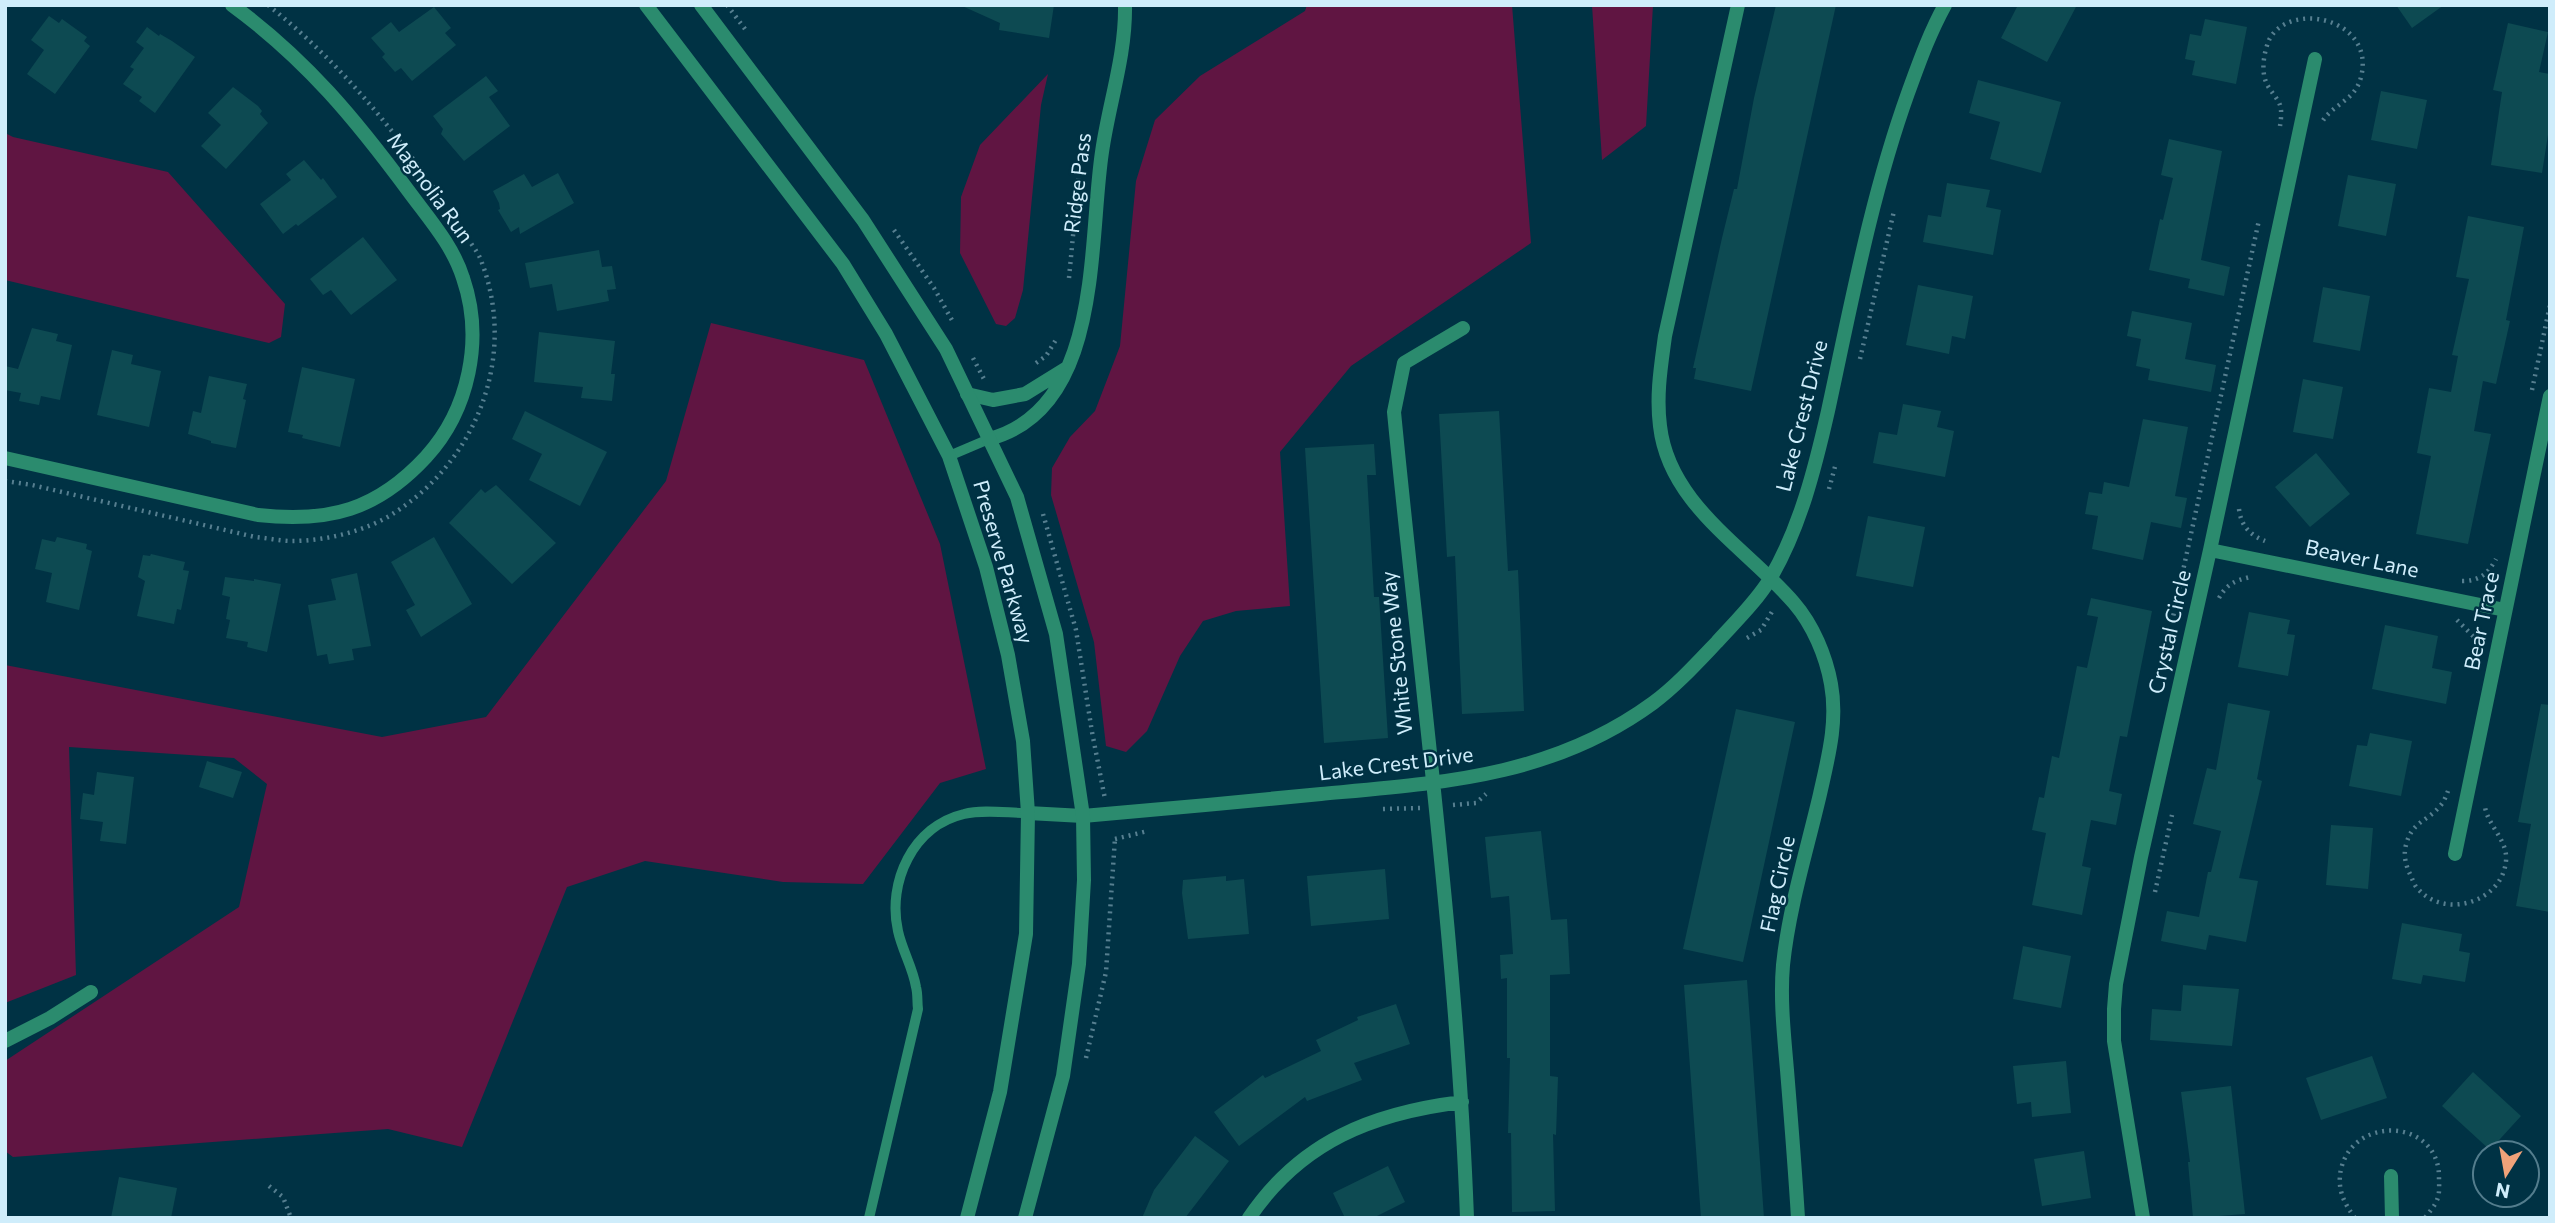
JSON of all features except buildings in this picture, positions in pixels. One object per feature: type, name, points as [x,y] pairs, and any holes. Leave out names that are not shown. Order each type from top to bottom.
[{"type":"street","name":"Magnolia Run","points":[[5,458],[258,515],[303,517],[358,506],[396,486],[435,447],[459,408],[468,379],[471,331],[464,281],[457,262],[424,212],[338,99],[275,38],[232,5]]},
{"type":"street","name":"Preserve Parkway","points":[[646,5],[843,264],[886,334],[949,456],[986,567],[1008,655],[1023,741],[1028,813],[1026,934],[1000,1092],[967,1218]]},
{"type":"street","name":"Preserve Parkway","points":[[702,5],[863,220],[946,349],[1017,497],[1056,634],[1083,816],[1084,880],[1079,964],[1065,1064],[1024,1218]]},
{"type":"street","name":"Ridge Pass","points":[[989,439],[1009,434],[1030,420],[1045,404],[1071,366],[1086,312],[1097,184],[1124,41],[1125,5]]},
{"type":"street","name":"Flag Circle","points":[[1738,5],[1665,336],[1658,387],[1660,427],[1671,463],[1680,481],[1704,516],[1794,603],[1811,628],[1828,674],[1834,709],[1831,746],[1791,918],[1783,965],[1783,1012],[1798,1218]]},
{"type":"street","name":"Lake Crest Drive","points":[[1028,813],[1083,816],[1432,784],[1499,773],[1545,759],[1595,737],[1653,703],[1693,667],[1739,619],[1770,580],[1797,520],[1817,458],[1877,189],[1930,33],[1945,5]]},
{"type":"street","name":"Crystal Circle","points":[[2143,1218],[2115,1041],[2114,1009],[2141,856],[2210,550],[2315,59]]},
{"type":"street","name":"White Stone Way","points":[[1463,328],[1404,363],[1394,412],[1452,976],[1462,1102],[1467,1218]]},
{"type":"street","points":[[967,394],[993,400],[1025,394],[1071,366]]},
{"type":"street","name":"Bear Trace","points":[[2455,855],[2550,396]]},
{"type":"street","name":"Beaver Lane","points":[[2210,550],[2505,611]]},
{"type":"street","points":[[5,1041],[50,1018],[91,992]]},
{"type":"street","points":[[1248,1218],[1284,1175],[1312,1151],[1351,1129],[1385,1116],[1462,1102]]},
{"type":"street","points":[[2391,1176],[2392,1218]]},
{"type":"lane","points":[[949,456],[989,439]]},
{"type":"lane","points":[[869,1218],[918,1009],[916,986],[897,929],[895,900],[901,876],[915,844],[935,825],[965,813],[1028,813]]},
{"type":"path","points":[[5,481],[33,485],[255,537],[293,541],[335,535],[393,514],[447,466],[471,432],[486,398],[493,361],[495,326],[482,260],[439,195],[348,78],[303,33],[268,5]]},
{"type":"path","points":[[2278,136],[2281,124],[2280,105],[2265,80],[2264,60],[2268,40],[2276,28],[2308,15],[2324,16],[2342,24],[2357,39],[2363,58],[2362,75],[2357,88],[2349,99],[2322,121],[2319,130]]},
{"type":"path","points":[[1069,290],[1081,157]]},
{"type":"path","points":[[1860,359],[1897,198]]},
{"type":"path","points":[[2157,690],[2260,216]]},
{"type":"path","points":[[2530,400],[2550,305]]},
{"type":"path","points":[[1030,367],[1046,356],[1061,328]]},
{"type":"path","points":[[984,377],[997,380]]},
{"type":"path","points":[[1828,492],[1839,453]]},
{"type":"path","points":[[2242,498],[2239,511],[2242,523],[2252,535],[2276,543]]},
{"type":"path","points":[[2460,581],[2478,579],[2487,573],[2499,550]]},
{"type":"path","points":[[2218,601],[2225,587],[2235,580],[2250,576],[2263,579]]},
{"type":"path","points":[[1740,646],[1748,637],[1761,630],[1783,593]]},
{"type":"path","points":[[2456,620],[2474,637]]},
{"type":"path","points":[[1372,810],[1476,803],[1484,794],[1495,792]]},
{"type":"path","points":[[2155,895],[2172,814]]},
{"type":"path","points":[[1115,839],[1157,830]]},
{"type":"path","points":[[269,1186],[283,1196],[291,1218]]},
{"type":"shaded area","points":[[1307,5],[1512,5],[1531,243],[1351,366],[1280,452],[1290,606],[1236,611],[1203,621],[1180,656],[1147,731],[1126,752],[1106,746],[1094,642],[1051,495],[1052,468],[1070,437],[1095,411],[1120,346],[1136,181],[1155,120],[1200,76],[1305,11]]},
{"type":"shaded area","points":[[1592,5],[1653,5],[1646,126],[1602,160]]},
{"type":"shaded area","points":[[1048,74],[1041,105],[1023,290],[1015,318],[1006,326],[996,324],[960,253],[961,197],[980,145]]},
{"type":"shaded area","points":[[5,133],[168,172],[285,304],[281,337],[269,343],[5,280]]},
{"type":"shaded area","points":[[711,323],[864,360],[940,544],[986,769],[940,783],[863,884],[783,882],[645,861],[567,887],[462,1147],[388,1129],[13,1157],[5,1151],[5,1061],[239,907],[267,784],[234,758],[69,747],[76,975],[5,1003],[5,665],[382,737],[486,717],[666,481]]}]
